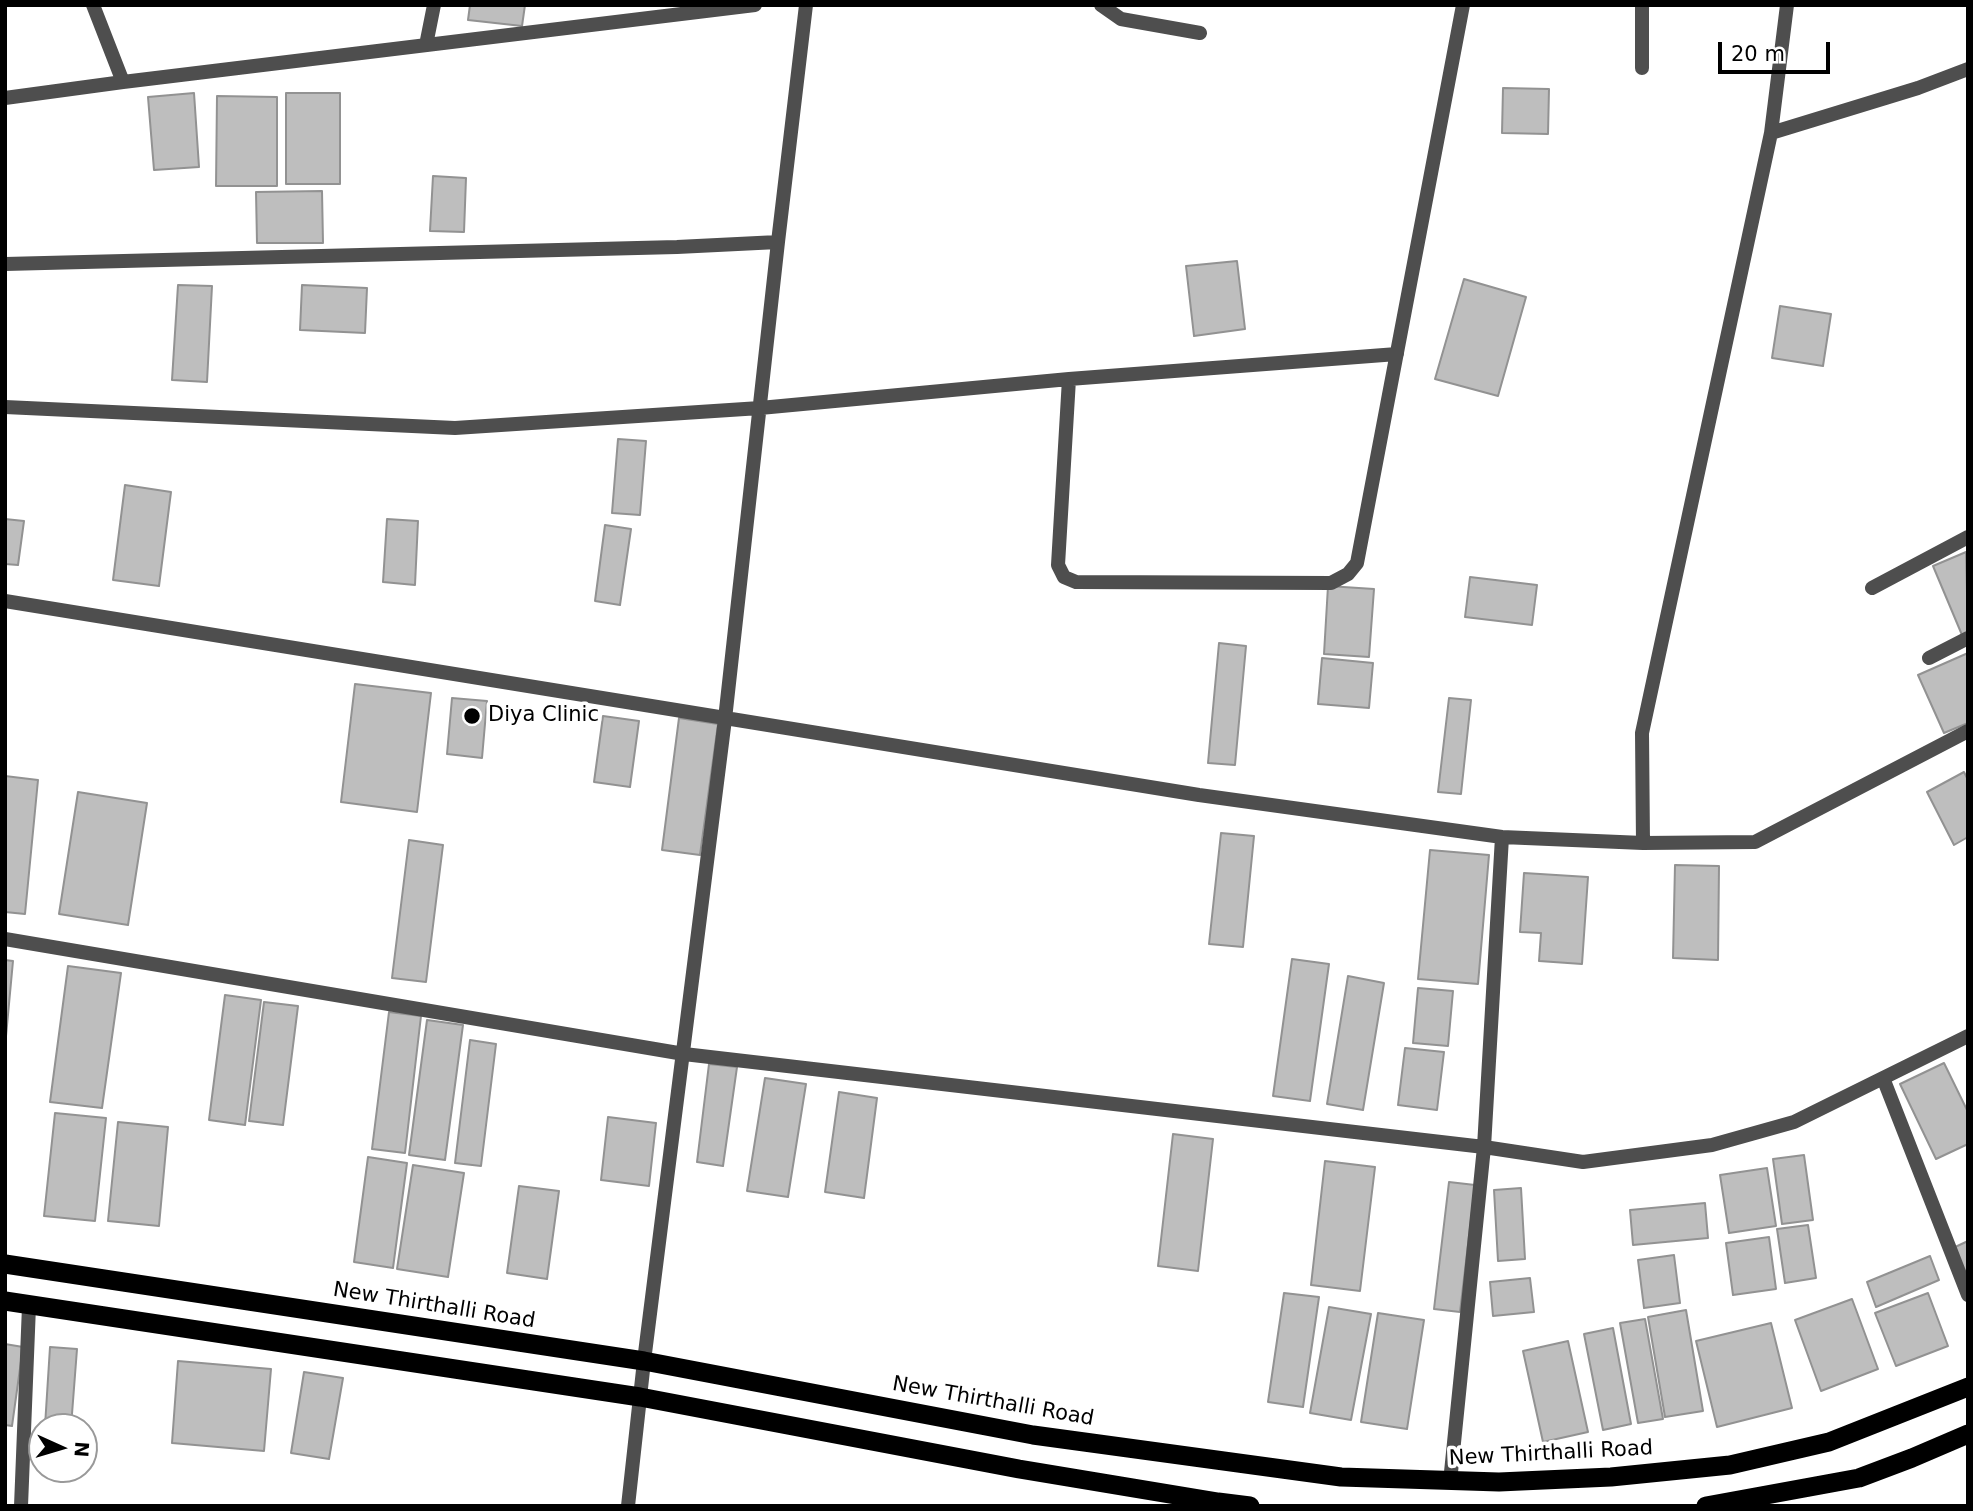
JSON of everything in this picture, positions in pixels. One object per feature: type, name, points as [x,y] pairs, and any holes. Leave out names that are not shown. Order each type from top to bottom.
[{"type":"highway","name":"New Thirthalli Road","points":[[5,1264],[644,1361],[1033,1435],[1341,1477],[1499,1482],[1611,1477],[1730,1465],[1829,1442],[1968,1387]]},
{"type":"highway","points":[[5,1301],[640,1397],[1019,1469],[1250,1506]]},
{"type":"highway","points":[[1706,1506],[1859,1478],[1968,1434]]},
{"type":"street","points":[[93,5],[123,82]]},
{"type":"street","points":[[426,45],[434,5]]},
{"type":"street","points":[[5,98],[755,5]]},
{"type":"street","points":[[628,1506],[726,719],[806,5]]},
{"type":"street","points":[[1101,5],[1121,19],[1200,33]]},
{"type":"street","points":[[1069,379],[1058,565],[1064,577],[1076,582],[1331,583],[1348,574],[1357,563],[1464,5]]},
{"type":"street","points":[[1642,5],[1642,68]]},
{"type":"street","points":[[1643,843],[1642,733],[1771,133],[1787,5]]},
{"type":"street","points":[[1771,133],[1918,88],[1968,69]]},
{"type":"street","points":[[5,264],[677,247],[778,242]]},
{"type":"street","points":[[5,407],[455,428],[760,408],[1069,379],[1397,354]]},
{"type":"street","points":[[1872,588],[1968,537]]},
{"type":"street","points":[[5,601],[1199,795],[1502,837],[1643,843],[1755,842],[1968,731]]},
{"type":"street","points":[[1929,658],[1968,638]]},
{"type":"street","points":[[1450,1482],[1483,1147],[1502,837]]},
{"type":"street","points":[[5,939],[684,1054],[1483,1147],[1583,1162],[1712,1145],[1794,1122],[1968,1036]]},
{"type":"street","points":[[1883,1078],[1968,1295]]},
{"type":"street","points":[[21,1506],[29,1306]]},
{"type":"building","points":[[470,5],[525,5],[522,26],[468,20]]},
{"type":"building","points":[[1503,88],[1549,89],[1548,134],[1502,133]]},
{"type":"building","points":[[194,93],[199,167],[154,170],[148,97]]},
{"type":"building","points":[[286,93],[340,93],[340,184],[286,184]]},
{"type":"building","points":[[217,96],[277,97],[277,186],[216,186]]},
{"type":"building","points":[[433,176],[466,178],[464,232],[430,231]]},
{"type":"building","points":[[322,191],[323,243],[257,243],[256,192]]},
{"type":"building","points":[[1237,261],[1245,329],[1194,336],[1186,266]]},
{"type":"building","points":[[1464,279],[1526,297],[1498,396],[1435,379]]},
{"type":"building","points":[[178,285],[212,286],[207,382],[172,380]]},
{"type":"building","points":[[302,285],[367,288],[365,333],[300,330]]},
{"type":"building","points":[[1780,306],[1831,314],[1823,366],[1772,358]]},
{"type":"building","points":[[618,439],[646,441],[640,515],[612,513]]},
{"type":"building","points":[[125,485],[171,492],[159,586],[113,580]]},
{"type":"building","points":[[5,519],[24,521],[18,565],[5,564]]},
{"type":"building","points":[[387,519],[418,521],[415,585],[383,582]]},
{"type":"building","points":[[605,525],[631,529],[620,605],[595,601]]},
{"type":"building","points":[[1966,552],[1968,633],[1962,635],[1933,566]]},
{"type":"building","points":[[1470,577],[1537,585],[1532,625],[1465,617]]},
{"type":"building","points":[[1328,586],[1374,589],[1369,657],[1324,654]]},
{"type":"building","points":[[1219,643],[1246,646],[1235,765],[1208,763]]},
{"type":"building","points":[[1968,653],[1968,723],[1944,733],[1918,675]]},
{"type":"building","points":[[1322,658],[1373,663],[1369,708],[1318,704]]},
{"type":"building","points":[[355,684],[431,693],[417,812],[341,802]]},
{"type":"building","points":[[452,698],[487,701],[482,758],[447,754]]},
{"type":"building","points":[[1449,698],[1471,700],[1461,794],[1438,792]]},
{"type":"building","points":[[603,716],[639,721],[630,787],[594,782]]},
{"type":"building","points":[[679,718],[718,724],[700,855],[662,850]]},
{"type":"building","points":[[1964,772],[1968,780],[1968,837],[1954,845],[1927,792]]},
{"type":"building","points":[[5,776],[38,780],[25,914],[5,912]]},
{"type":"building","points":[[78,792],[147,803],[128,925],[59,914]]},
{"type":"building","points":[[1221,833],[1254,836],[1243,947],[1209,944]]},
{"type":"building","points":[[409,840],[443,845],[426,982],[392,978]]},
{"type":"building","points":[[1430,850],[1489,855],[1478,984],[1418,979]]},
{"type":"building","points":[[1675,865],[1719,866],[1718,960],[1673,958]]},
{"type":"building","points":[[1524,873],[1588,877],[1582,964],[1539,961],[1541,933],[1520,932]]},
{"type":"building","points":[[1292,959],[1329,964],[1310,1101],[1273,1096]]},
{"type":"building","points":[[5,960],[13,961],[5,1047]]},
{"type":"building","points":[[68,966],[121,973],[102,1108],[50,1102]]},
{"type":"building","points":[[1348,976],[1384,983],[1363,1110],[1327,1104]]},
{"type":"building","points":[[1418,988],[1453,991],[1448,1046],[1413,1043]]},
{"type":"building","points":[[225,995],[261,1000],[245,1125],[209,1120]]},
{"type":"building","points":[[264,1002],[298,1006],[283,1125],[249,1121]]},
{"type":"building","points":[[389,1012],[421,1016],[405,1153],[372,1149]]},
{"type":"building","points":[[427,1020],[463,1025],[445,1160],[409,1155]]},
{"type":"building","points":[[470,1040],[496,1044],[481,1166],[455,1163]]},
{"type":"building","points":[[1405,1048],[1444,1052],[1437,1110],[1398,1105]]},
{"type":"building","points":[[1944,1063],[1968,1112],[1968,1144],[1936,1159],[1900,1084]]},
{"type":"building","points":[[709,1064],[737,1067],[723,1166],[697,1162]]},
{"type":"building","points":[[765,1078],[806,1084],[788,1197],[747,1191]]},
{"type":"building","points":[[839,1092],[877,1098],[864,1198],[825,1192]]},
{"type":"building","points":[[55,1113],[106,1118],[95,1221],[44,1216]]},
{"type":"building","points":[[608,1117],[656,1123],[649,1186],[601,1180]]},
{"type":"building","points":[[118,1122],[168,1127],[159,1226],[108,1221]]},
{"type":"building","points":[[1173,1134],[1213,1139],[1198,1271],[1158,1266]]},
{"type":"building","points":[[1804,1155],[1813,1220],[1782,1224],[1773,1159]]},
{"type":"building","points":[[368,1157],[407,1163],[393,1268],[354,1262]]},
{"type":"building","points":[[1325,1161],[1375,1167],[1360,1291],[1311,1285]]},
{"type":"building","points":[[413,1165],[464,1173],[448,1277],[397,1269]]},
{"type":"building","points":[[1767,1168],[1776,1226],[1729,1233],[1720,1175]]},
{"type":"building","points":[[1449,1182],[1475,1185],[1460,1312],[1434,1309]]},
{"type":"building","points":[[519,1186],[559,1191],[547,1279],[507,1273]]},
{"type":"building","points":[[1521,1188],[1525,1259],[1498,1261],[1494,1190]]},
{"type":"building","points":[[1705,1203],[1708,1238],[1633,1245],[1630,1210]]},
{"type":"building","points":[[1808,1225],[1816,1278],[1785,1283],[1777,1229]]},
{"type":"building","points":[[1769,1237],[1776,1289],[1733,1295],[1726,1243]]},
{"type":"building","points":[[1968,1241],[1968,1280],[1953,1248]]},
{"type":"building","points":[[1674,1255],[1680,1303],[1644,1308],[1638,1260]]},
{"type":"building","points":[[1930,1256],[1939,1280],[1876,1307],[1867,1282]]},
{"type":"building","points":[[1530,1278],[1534,1312],[1493,1316],[1490,1282]]},
{"type":"building","points":[[1284,1293],[1319,1297],[1303,1407],[1268,1402]]},
{"type":"building","points":[[1928,1293],[1948,1346],[1896,1366],[1875,1313]]},
{"type":"building","points":[[1852,1299],[1878,1369],[1821,1391],[1795,1320]]},
{"type":"building","points":[[1329,1307],[1371,1314],[1351,1420],[1310,1413]]},
{"type":"building","points":[[1686,1310],[1703,1411],[1665,1417],[1648,1317]]},
{"type":"building","points":[[1378,1313],[1424,1320],[1407,1429],[1361,1422]]},
{"type":"building","points":[[1645,1319],[1663,1419],[1638,1423],[1620,1323]]},
{"type":"building","points":[[1771,1323],[1792,1408],[1717,1427],[1696,1341]]},
{"type":"building","points":[[1613,1328],[1631,1424],[1603,1430],[1584,1334]]},
{"type":"building","points":[[1568,1341],[1588,1432],[1543,1442],[1523,1351]]},
{"type":"building","points":[[5,1344],[23,1347],[12,1426],[5,1425]]},
{"type":"building","points":[[50,1347],[77,1349],[72,1413],[46,1413]]},
{"type":"building","points":[[178,1361],[271,1369],[264,1451],[172,1443]]},
{"type":"building","points":[[304,1372],[343,1378],[329,1459],[291,1453]]},
{"type":"place","name":"Diya Clinic","points":[[472,716]]}]
